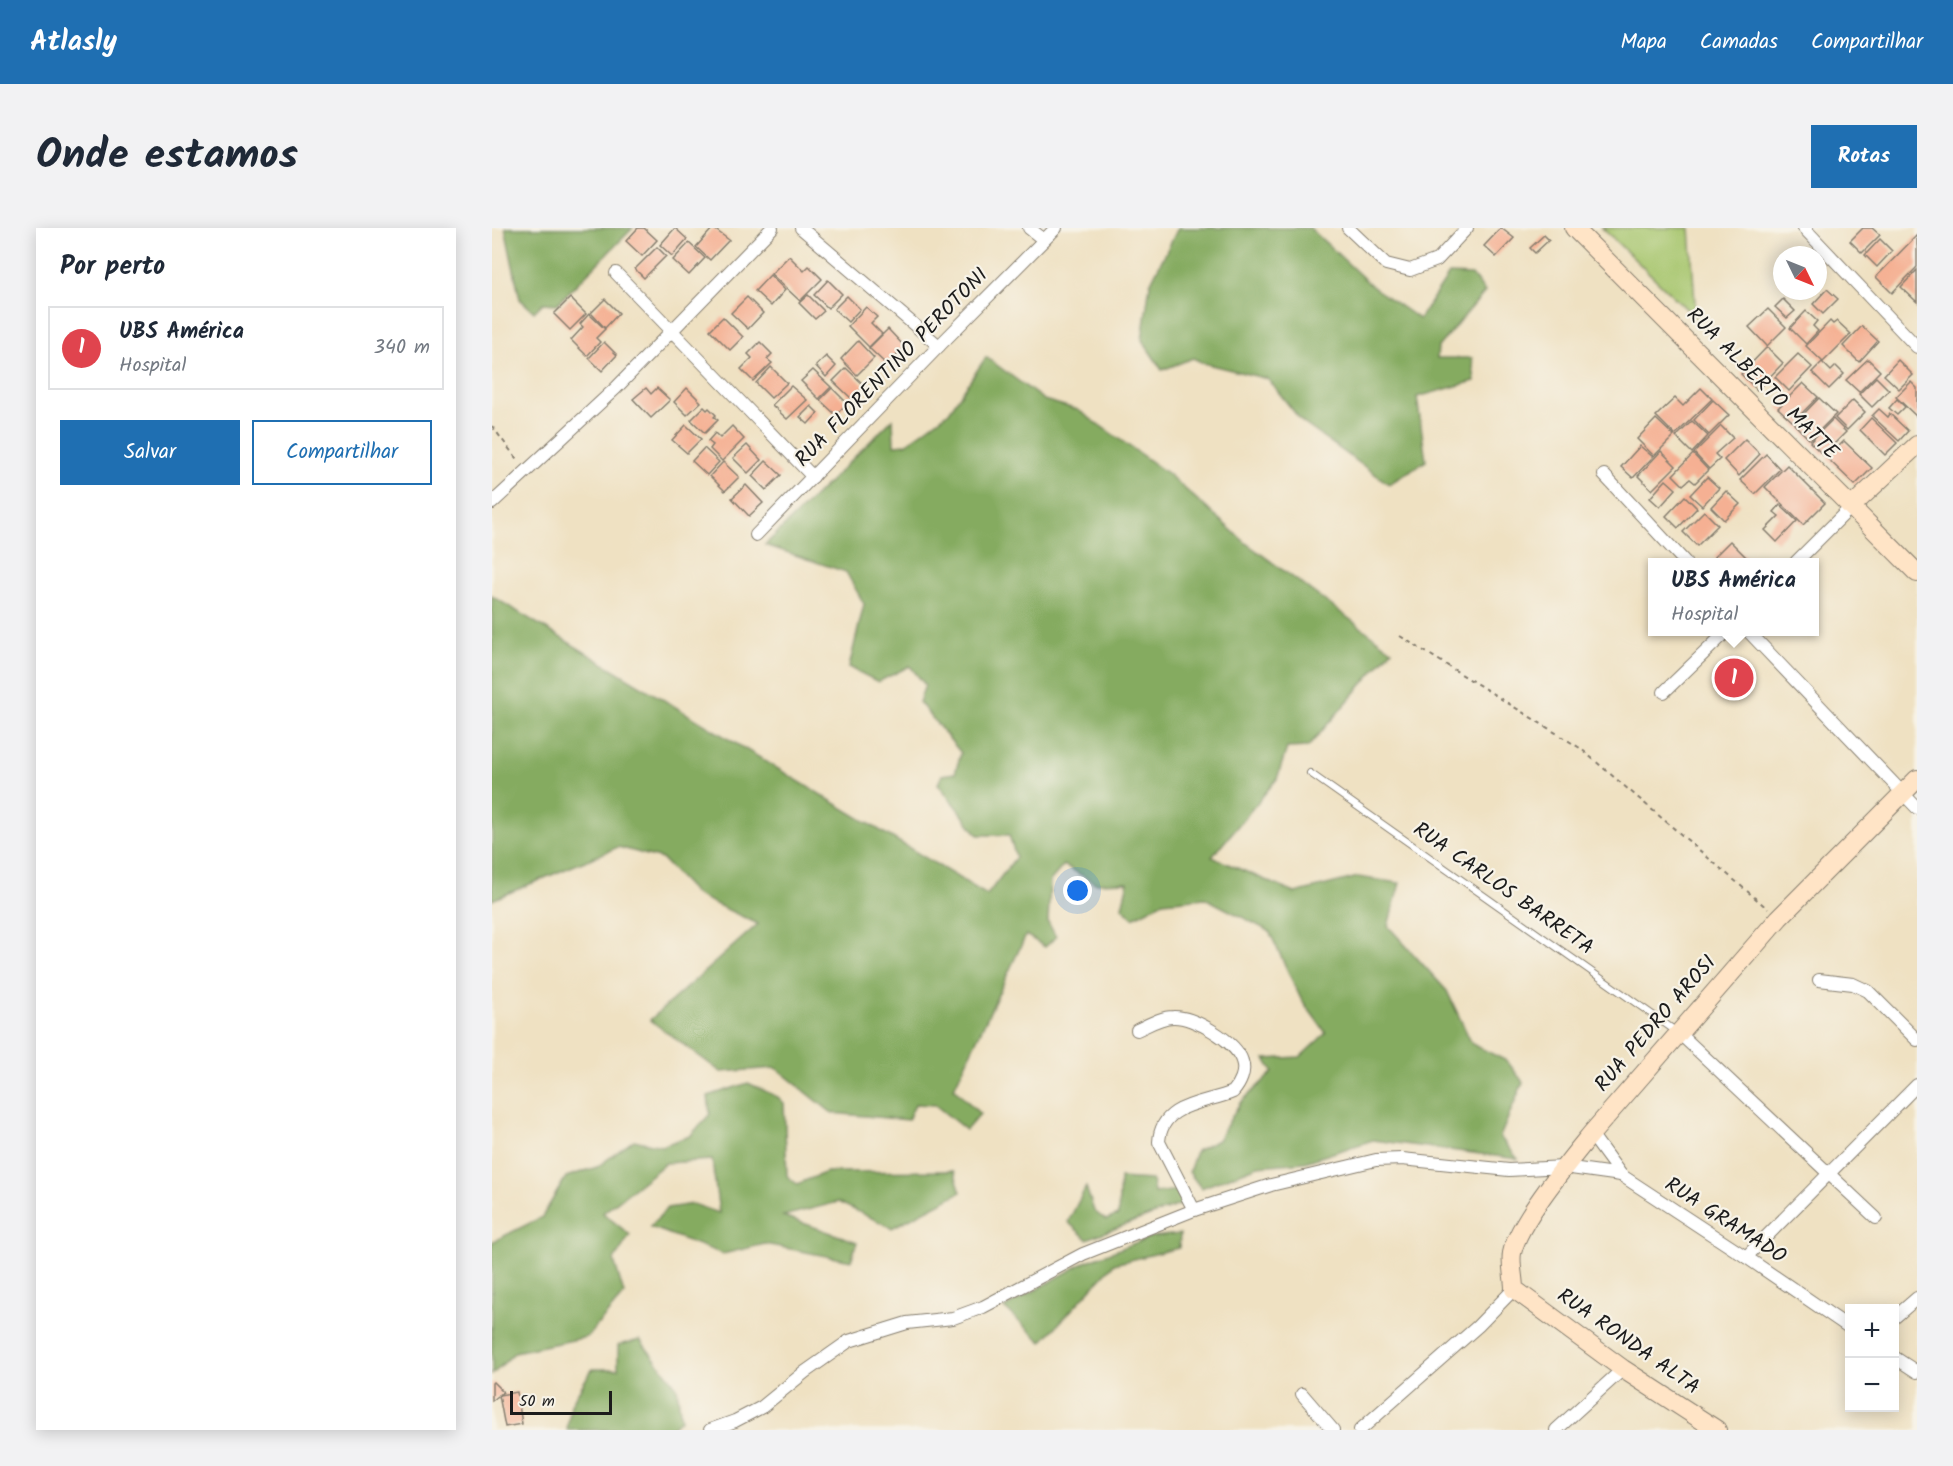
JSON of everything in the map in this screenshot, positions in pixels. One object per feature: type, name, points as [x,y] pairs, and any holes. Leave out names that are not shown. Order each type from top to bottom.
[{"type":"street","points":[[492,503],[616,387],[772,228]]},
{"type":"street","points":[[801,228],[939,346]]},
{"type":"street","points":[[1029,228],[1044,240]]},
{"type":"street","name":"RUA FLORENTINO PEROTONI","points":[[756,535],[1056,228]]},
{"type":"street","points":[[1348,228],[1386,264],[1410,270],[1437,260],[1467,228]]},
{"type":"street","name":"RUA ALBERTO MATTE","points":[[1574,228],[1917,573]]},
{"type":"street","points":[[1804,228],[1917,347]]},
{"type":"street","points":[[616,273],[813,477]]},
{"type":"street","points":[[1800,558],[1917,445]]},
{"type":"street","points":[[1604,475],[1681,558]]},
{"type":"street","points":[[1664,692],[1722,636]]},
{"type":"street","points":[[1753,636],[1917,808]]},
{"type":"street","name":"RUA PEDRO AROSI","points":[[1514,1289],[1512,1254],[1516,1239],[1564,1167],[1678,1032],[1779,918],[1917,779]]},
{"type":"street","points":[[1819,980],[1853,984],[1868,991],[1917,1040]]},
{"type":"street","points":[[1137,1030],[1173,1017],[1190,1020],[1221,1037],[1236,1049],[1243,1062],[1242,1076],[1233,1092],[1178,1111],[1165,1120],[1160,1130],[1159,1142],[1194,1209]]},
{"type":"street","points":[[1678,1032],[1876,1218]]},
{"type":"street","points":[[1746,1257],[1917,1085]]},
{"type":"street","name":"RUA GRAMADO","points":[[1591,1134],[1621,1175],[1845,1325]]},
{"type":"street","points":[[710,1430],[735,1421],[762,1407],[805,1372],[849,1341],[907,1323],[953,1318],[983,1307],[1083,1254],[1194,1209],[1271,1185],[1376,1160],[1402,1159],[1509,1170],[1564,1167],[1621,1175]]},
{"type":"street","points":[[1360,1430],[1478,1326],[1514,1289]]},
{"type":"street","name":"RUA RONDA ALTA","points":[[1514,1289],[1623,1369],[1717,1430]]},
{"type":"street","points":[[1899,1314],[1917,1298]]},
{"type":"street","points":[[1899,1361],[1917,1372]]},
{"type":"street","points":[[1556,1430],[1623,1369]]},
{"type":"street","points":[[1302,1394],[1334,1430]]},
{"type":"lane","name":"RUA CARLOS BARRETA","points":[[1310,773],[1678,1032]]},
{"type":"path","points":[[492,426],[526,472]]},
{"type":"path","points":[[1400,636],[1580,748],[1779,918]]},
{"type":"green space","points":[[505,228],[633,228],[557,304],[543,303],[534,312],[520,299]]},
{"type":"green space","points":[[1178,228],[1310,228],[1373,287],[1419,319],[1449,274],[1472,275],[1485,292],[1438,347],[1437,358],[1472,358],[1475,381],[1417,397],[1426,461],[1389,484],[1302,422],[1268,379],[1203,363],[1193,358],[1162,370],[1142,340],[1150,284]]},
{"type":"green space","points":[[1602,228],[1690,228],[1696,318]]},
{"type":"green space","points":[[986,357],[1044,400],[1078,410],[1167,473],[1246,543],[1392,650],[1308,747],[1287,748],[1277,779],[1212,857],[1295,893],[1358,877],[1400,883],[1388,926],[1447,991],[1472,1044],[1507,1061],[1523,1082],[1500,1137],[1518,1159],[1373,1140],[1305,1162],[1258,1166],[1201,1188],[1189,1172],[1196,1151],[1218,1140],[1240,1103],[1273,1072],[1265,1059],[1300,1057],[1326,1033],[1301,999],[1269,931],[1205,898],[1163,902],[1133,918],[1122,907],[1128,882],[1095,883],[1064,865],[1050,881],[1048,922],[1056,937],[1045,947],[1026,935],[954,1088],[980,1114],[966,1130],[935,1105],[915,1104],[908,1120],[832,1113],[776,1068],[721,1072],[650,1020],[758,924],[696,895],[662,859],[618,847],[492,900],[492,596],[987,895],[1016,857],[1009,835],[978,835],[938,784],[942,775],[955,773],[961,753],[919,702],[925,685],[910,666],[878,682],[849,667],[864,604],[846,572],[765,545],[893,419],[894,445],[906,444],[949,412]]},
{"type":"green space","points":[[748,1083],[778,1097],[784,1103],[787,1176],[797,1184],[827,1172],[954,1171],[961,1192],[892,1228],[838,1202],[783,1216],[857,1242],[851,1261],[765,1244],[723,1254],[650,1227],[667,1208],[693,1204],[719,1213],[712,1160],[666,1163],[603,1213],[630,1235],[614,1260],[624,1294],[587,1337],[515,1352],[492,1375],[492,1242],[542,1217],[566,1177],[597,1167],[634,1140],[661,1146],[690,1136],[710,1114],[708,1096]]},
{"type":"green space","points":[[1120,1178],[1152,1180],[1154,1193],[1178,1190],[1182,1204],[1087,1239],[1068,1222],[1086,1187],[1094,1211],[1106,1220],[1118,1215]]},
{"type":"green space","points":[[1180,1234],[1179,1248],[1114,1264],[1042,1342],[1004,1308],[1085,1262],[1151,1237]]},
{"type":"green space","points":[[640,1340],[677,1387],[681,1419],[669,1430],[567,1430],[571,1404],[592,1369],[618,1369],[618,1345]]},
{"type":"building","points":[[638,228],[644,228],[657,240],[642,256],[626,241]]},
{"type":"building","points":[[675,228],[687,239],[672,256],[660,245]]},
{"type":"building","points":[[713,228],[729,240],[710,260],[696,247]]},
{"type":"building","points":[[1501,228],[1514,238],[1496,257],[1484,246]]},
{"type":"building","points":[[1863,228],[1872,228],[1880,235],[1862,253],[1850,241]]},
{"type":"building","points":[[1544,235],[1549,240],[1535,253],[1530,248]]},
{"type":"building","points":[[1917,235],[1917,267],[1892,293],[1876,277]]},
{"type":"building","points":[[1880,239],[1892,251],[1877,267],[1865,255]]},
{"type":"building","points":[[689,243],[705,258],[689,275],[673,260]]},
{"type":"building","points":[[657,247],[666,256],[644,278],[635,269]]},
{"type":"building","points":[[789,256],[804,271],[809,266],[822,279],[800,301],[771,274]]},
{"type":"building","points":[[1917,270],[1917,302],[1901,287]]},
{"type":"building","points":[[770,275],[785,290],[771,306],[755,291]]},
{"type":"building","points":[[828,280],[842,294],[828,308],[814,295]]},
{"type":"building","points":[[1827,289],[1838,299],[1823,314],[1813,304],[1817,300],[1827,300]]},
{"type":"building","points":[[808,295],[824,311],[815,319],[799,303]]},
{"type":"building","points":[[847,296],[860,309],[848,322],[834,309]]},
{"type":"building","points":[[747,297],[763,313],[748,329],[731,313]]},
{"type":"building","points":[[570,298],[586,314],[570,330],[554,314]]},
{"type":"building","points":[[605,299],[619,313],[605,328],[591,313]]},
{"type":"building","points":[[1784,300],[1795,311],[1787,318],[1775,307]]},
{"type":"building","points":[[866,307],[877,317],[871,323],[882,334],[869,347],[848,326]]},
{"type":"building","points":[[1768,309],[1786,327],[1767,346],[1749,327]]},
{"type":"building","points":[[1806,311],[1817,321],[1813,326],[1818,331],[1806,344],[1790,328]]},
{"type":"building","points":[[589,314],[605,329],[596,338],[600,342],[587,356],[571,340],[583,327],[580,324]]},
{"type":"building","points":[[723,317],[743,337],[730,350],[710,330]]},
{"type":"building","points":[[1830,321],[1833,324],[1837,321],[1851,334],[1823,362],[1806,346]]},
{"type":"building","points":[[1862,326],[1878,341],[1859,362],[1843,346]]},
{"type":"building","points":[[888,329],[905,347],[887,365],[869,348]]},
{"type":"building","points":[[858,341],[874,358],[857,375],[841,359]]},
{"type":"building","points":[[604,342],[617,355],[602,371],[589,358]]},
{"type":"building","points":[[760,342],[772,354],[767,359],[772,363],[753,381],[741,369],[752,358],[748,354]]},
{"type":"building","points":[[1767,347],[1783,363],[1757,390],[1741,374]]},
{"type":"building","points":[[1798,354],[1812,367],[1789,391],[1775,377]]},
{"type":"building","points":[[826,356],[836,366],[826,377],[816,366]]},
{"type":"building","points":[[1868,359],[1880,371],[1859,392],[1846,380]]},
{"type":"building","points":[[1898,360],[1913,375],[1899,389],[1884,375]]},
{"type":"building","points":[[1822,362],[1831,371],[1836,366],[1844,374],[1829,389],[1812,372]]},
{"type":"building","points":[[771,367],[787,383],[771,398],[756,383]]},
{"type":"building","points":[[846,368],[865,386],[852,399],[833,381]]},
{"type":"building","points":[[813,370],[831,387],[819,399],[801,381]]},
{"type":"building","points":[[1876,377],[1889,390],[1872,407],[1859,394]]},
{"type":"building","points":[[1911,382],[1917,388],[1917,417],[1896,397]]},
{"type":"building","points":[[1803,383],[1818,397],[1793,422],[1778,408]]},
{"type":"building","points":[[791,386],[807,400],[787,419],[772,405]]},
{"type":"building","points":[[646,388],[651,394],[657,388],[670,400],[651,418],[633,399]]},
{"type":"building","points":[[687,388],[701,402],[687,415],[674,402]]},
{"type":"building","points":[[832,388],[847,403],[836,415],[820,400]]},
{"type":"building","points":[[1701,388],[1712,399],[1675,435],[1656,416],[1675,398],[1683,406]]},
{"type":"building","points":[[1819,398],[1836,414],[1810,440],[1794,424]]},
{"type":"building","points":[[1897,399],[1905,407],[1897,415],[1889,408]]},
{"type":"building","points":[[1713,400],[1729,415],[1709,435],[1694,420]]},
{"type":"building","points":[[1853,400],[1865,412],[1847,430],[1835,418]]},
{"type":"building","points":[[811,406],[818,413],[808,424],[800,417]]},
{"type":"building","points":[[704,407],[707,410],[709,408],[718,420],[705,433],[691,420]]},
{"type":"building","points":[[1879,409],[1888,417],[1890,414],[1908,431],[1899,441],[1872,416]]},
{"type":"building","points":[[1871,418],[1897,443],[1885,455],[1860,430]]},
{"type":"building","points":[[1656,419],[1674,436],[1654,456],[1637,439]]},
{"type":"building","points":[[1833,419],[1846,432],[1823,455],[1810,442]]},
{"type":"building","points":[[1692,421],[1708,436],[1692,453],[1676,437]]},
{"type":"building","points":[[686,425],[701,439],[687,453],[672,440]]},
{"type":"building","points":[[732,426],[744,439],[722,461],[710,449],[713,445],[708,441],[715,433],[720,438]]},
{"type":"building","points":[[1721,426],[1733,438],[1715,454],[1720,459],[1709,469],[1694,453]]},
{"type":"building","points":[[1745,439],[1760,454],[1739,476],[1724,460]]},
{"type":"building","points":[[1844,441],[1872,468],[1855,485],[1827,458]]},
{"type":"building","points":[[747,445],[761,460],[748,473],[733,458]]},
{"type":"building","points":[[1640,446],[1653,457],[1633,478],[1621,467]]},
{"type":"building","points":[[704,448],[719,462],[707,475],[692,461]]},
{"type":"building","points":[[1661,451],[1676,466],[1652,490],[1638,476]]},
{"type":"building","points":[[1693,454],[1708,470],[1695,483],[1690,479],[1683,485],[1673,475]]},
{"type":"building","points":[[1766,454],[1780,469],[1755,494],[1740,480]]},
{"type":"building","points":[[766,461],[781,475],[766,490],[752,476]]},
{"type":"building","points":[[723,462],[739,477],[725,491],[710,476]]},
{"type":"building","points":[[1787,465],[1825,503],[1803,525],[1765,487]]},
{"type":"building","points":[[1707,477],[1719,488],[1702,506],[1690,495]]},
{"type":"building","points":[[1666,480],[1676,489],[1660,507],[1650,498]]},
{"type":"building","points":[[746,485],[763,503],[749,516],[732,498]]},
{"type":"building","points":[[1726,491],[1740,504],[1724,520],[1711,507]]},
{"type":"building","points":[[1685,496],[1697,508],[1678,528],[1666,516]]},
{"type":"building","points":[[1780,505],[1797,521],[1777,542],[1765,530],[1779,516],[1774,512]]},
{"type":"building","points":[[1704,511],[1718,525],[1697,546],[1683,532]]},
{"type":"building","points":[[1730,541],[1747,558],[1715,558]]},
{"type":"building","points":[[492,1383],[503,1392],[492,1401]]},
{"type":"building","points":[[517,1392],[522,1424],[505,1427],[499,1395]]},
{"type":"place","name":"UBS América","points":[[1734,678]]}]
